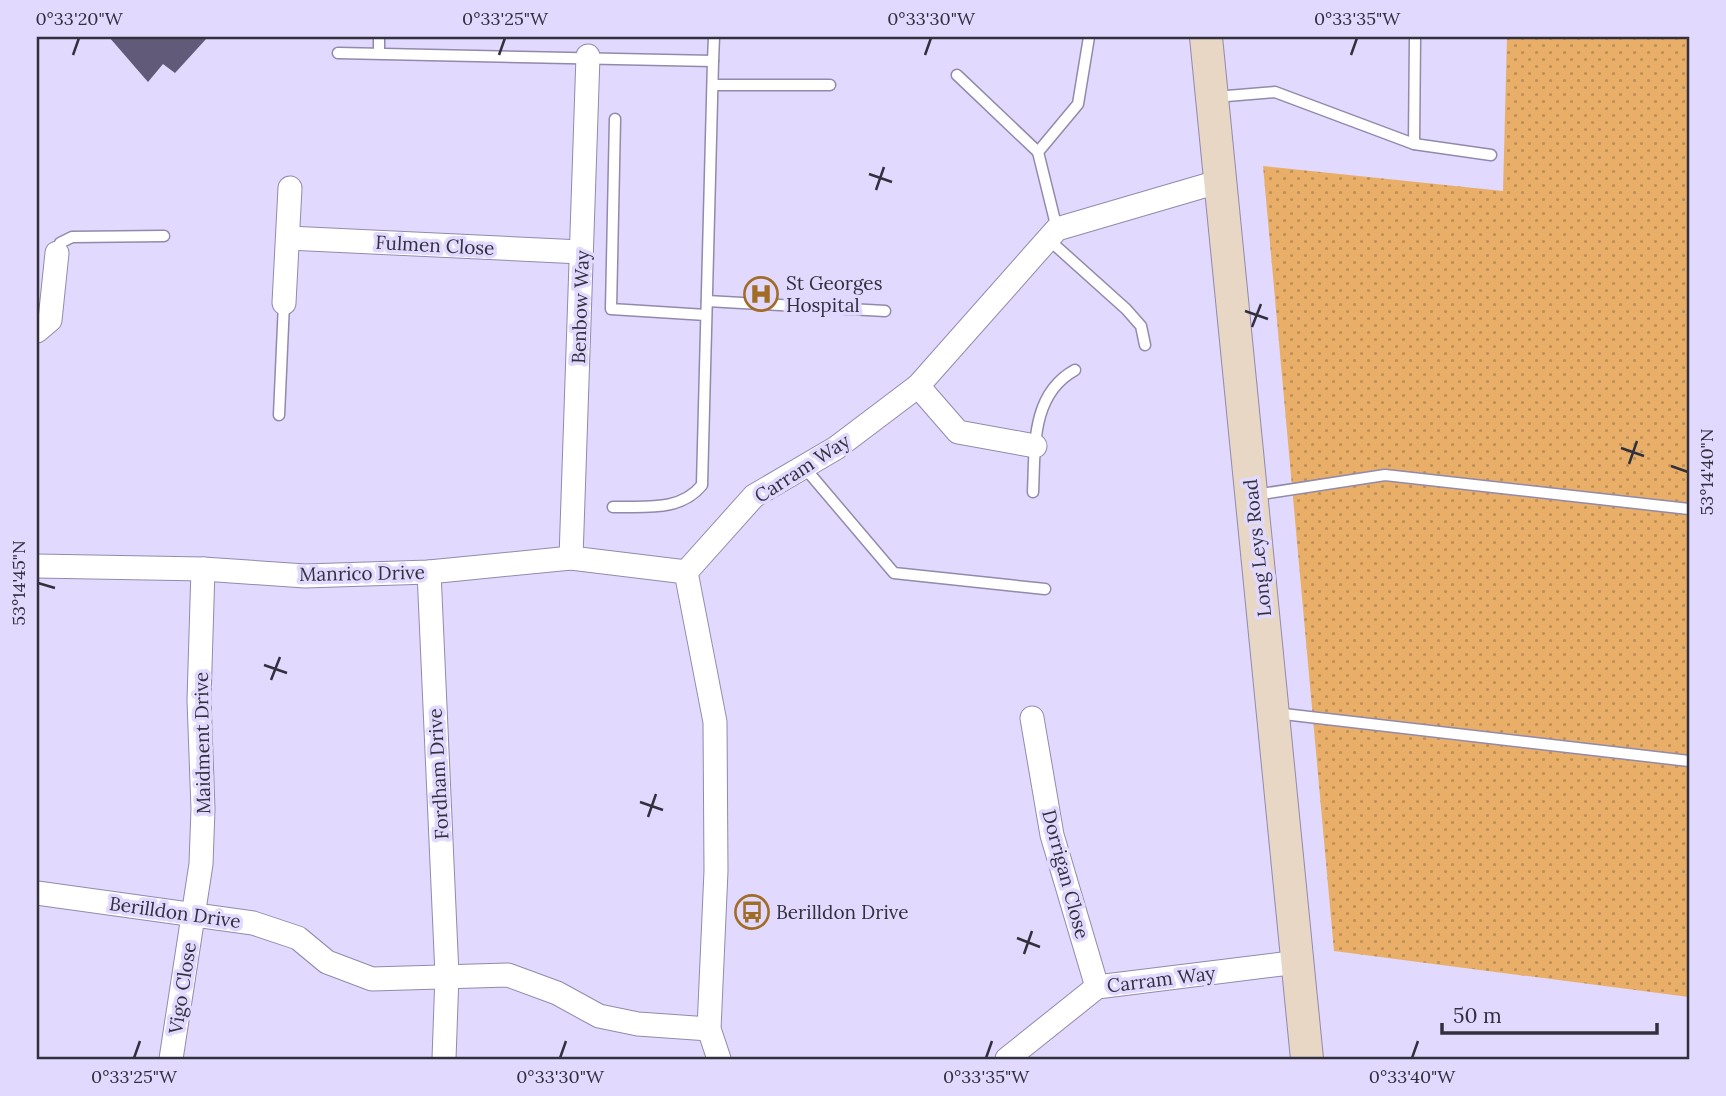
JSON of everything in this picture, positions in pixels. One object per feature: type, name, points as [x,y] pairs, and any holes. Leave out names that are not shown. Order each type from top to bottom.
[{"type":"street","name":"Long Leys Road","points":[[1206,37],[1307,1059]]},
{"type":"street","name":"Benbow Way","points":[[571,558],[588,56]]},
{"type":"street","points":[[1053,234],[1221,181]]},
{"type":"street","points":[[284,303],[289,188]]},
{"type":"street","name":"Carram Way","points":[[686,572],[754,496],[836,448],[918,386],[1053,234]]},
{"type":"street","name":"Fulmen Close","points":[[288,238],[581,253]]},
{"type":"street","points":[[37,331],[50,320],[57,253]]},
{"type":"street","points":[[918,386],[958,432],[1035,446]]},
{"type":"street","name":"Manrico Drive","points":[[37,566],[203,569],[305,576],[429,572],[571,558],[686,572]]},
{"type":"street","name":"Maidment Drive","points":[[193,916],[201,864],[203,808],[199,700],[203,569]]},
{"type":"street","name":"Fordham Drive","points":[[429,572],[447,975],[444,1059]]},
{"type":"street","points":[[686,572],[715,722],[716,871],[709,1028],[719,1059]]},
{"type":"street","name":"Dorrigan Close","points":[[1032,718],[1052,835],[1097,987]]},
{"type":"street","name":"Berilldon Drive","points":[[37,893],[253,923],[298,938],[327,962],[372,979],[508,975],[557,993],[599,1016],[638,1024],[709,1028]]},
{"type":"street","name":"Vigo Close","points":[[172,1059],[193,916]]},
{"type":"street","name":"Carram Way","points":[[1007,1059],[1097,987],[1298,962]]},
{"type":"lane","points":[[379,37],[379,52]]},
{"type":"lane","points":[[613,507],[677,504],[693,495],[702,485],[714,37]]},
{"type":"lane","points":[[1038,152],[1078,104],[1089,37]]},
{"type":"lane","points":[[1414,144],[1415,37]]},
{"type":"lane","points":[[338,53],[588,56],[713,61]]},
{"type":"lane","points":[[957,75],[1038,152],[1053,234],[1141,326],[1145,345]]},
{"type":"lane","points":[[713,85],[830,85]]},
{"type":"lane","points":[[1212,97],[1275,92],[1414,144],[1491,155]]},
{"type":"lane","points":[[615,119],[611,309],[706,315]]},
{"type":"lane","points":[[57,253],[60,243],[72,237],[164,236]]},
{"type":"lane","points":[[707,301],[885,311]]},
{"type":"lane","points":[[279,415],[284,303]]},
{"type":"lane","points":[[1033,492],[1035,446],[1046,396],[1062,377],[1075,370]]},
{"type":"lane","points":[[804,467],[894,573],[1045,589]]},
{"type":"lane","points":[[1252,495],[1385,475],[1689,509]]},
{"type":"lane","points":[[1273,713],[1689,761]]},
{"type":"shaded area","points":[[1507,37],[1689,37],[1689,997],[1334,951],[1263,166],[1503,191]]},
{"type":"building","points":[[109,37],[207,38],[175,73],[163,64],[148,82]]},
{"type":"place","name":"St Georges Hospital","points":[[761,294]]},
{"type":"place","name":"Berilldon Drive","points":[[752,912]]}]
